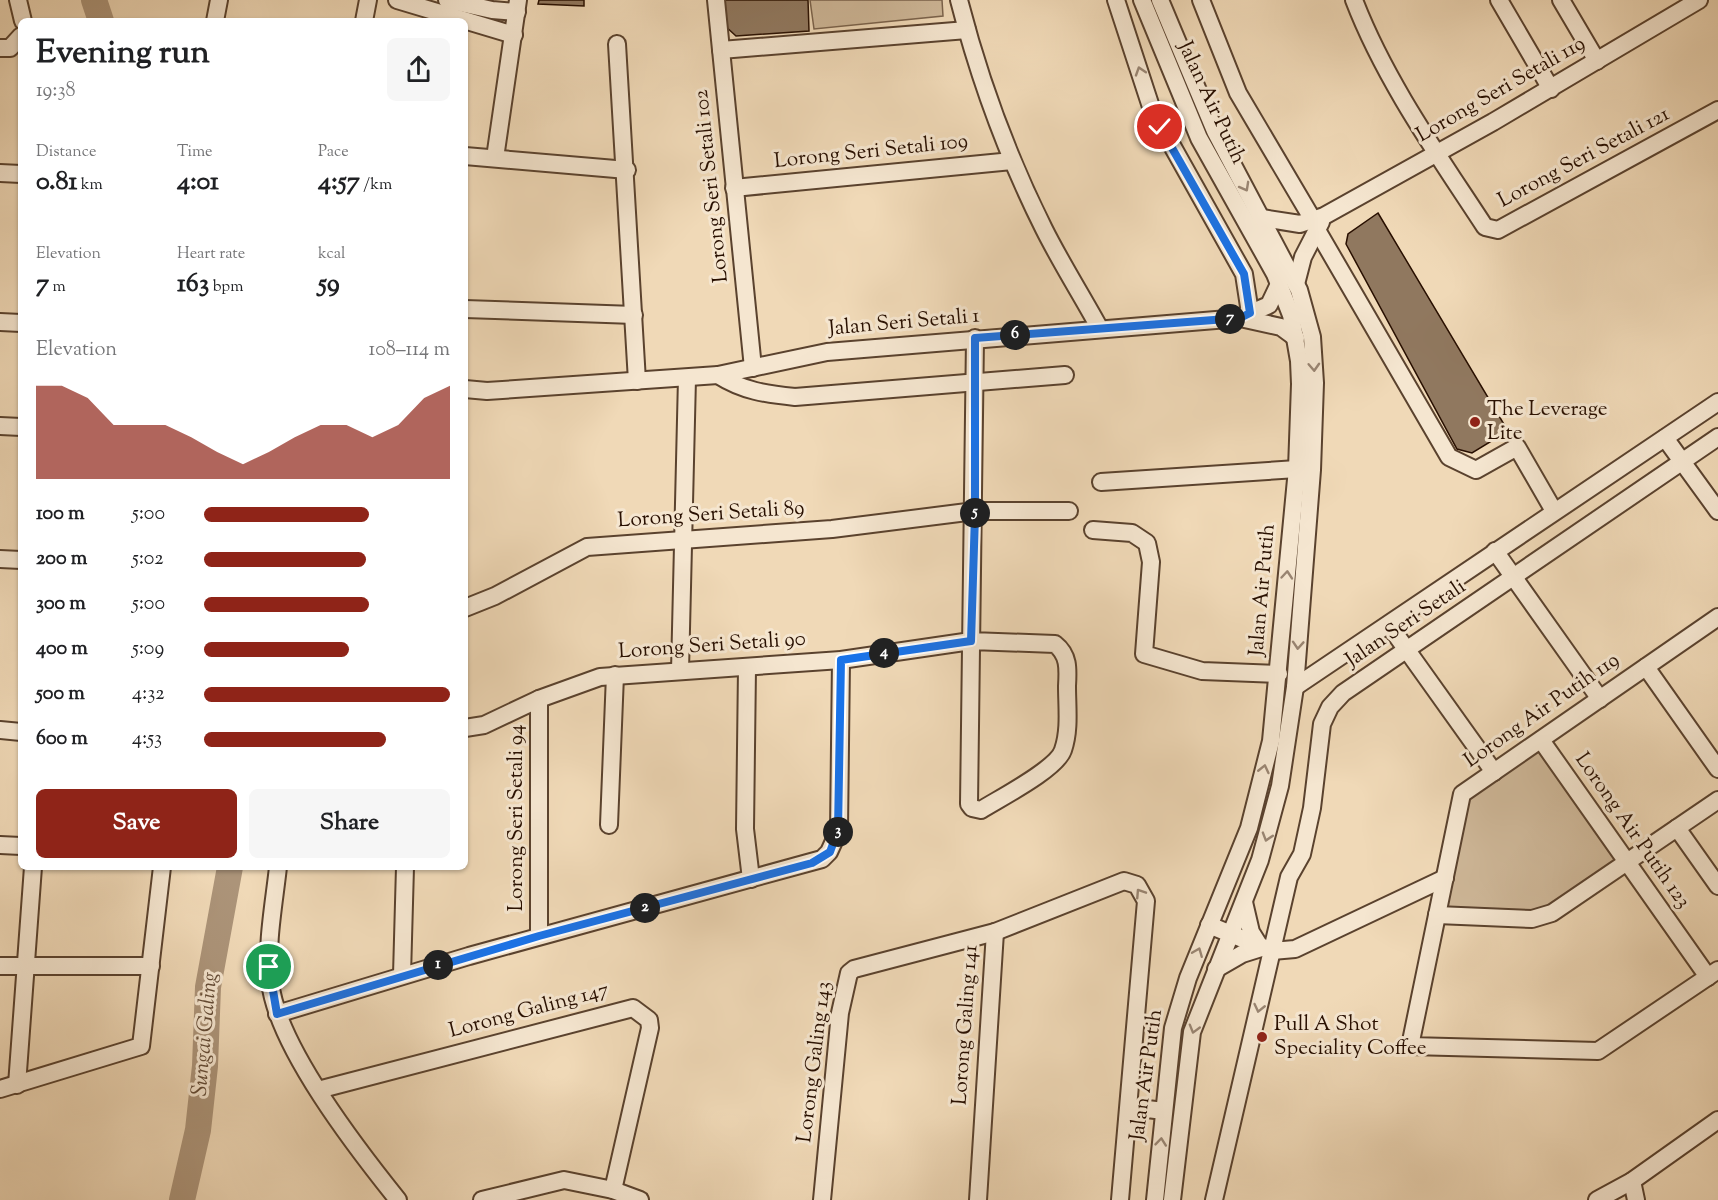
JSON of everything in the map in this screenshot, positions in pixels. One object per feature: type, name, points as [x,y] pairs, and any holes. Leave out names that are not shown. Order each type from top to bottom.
[{"type":"street","points":[[18,0],[22,18]]},
{"type":"street","points":[[216,18],[219,0]]},
{"type":"street","points":[[365,18],[368,0]]},
{"type":"street","points":[[397,0],[457,18]]},
{"type":"street","points":[[447,0],[492,10],[518,6],[495,158]]},
{"type":"street","name":"Lorong Seri Setali 102","points":[[716,0],[753,368]]},
{"type":"street","points":[[959,0],[967,30],[1012,160],[1044,230],[1100,329]]},
{"type":"street","points":[[1116,0],[1152,110],[1244,274],[1245,315],[1269,305],[1279,284]]},
{"type":"street","name":"Jalan Air Putih","points":[[1142,0],[1199,138],[1279,284],[1296,338],[1300,384],[1297,469],[1271,741],[1249,828],[1188,978],[1173,1028],[1155,1200]]},
{"type":"street","name":"Jalan Air Putih","points":[[1160,0],[1215,131],[1296,284],[1306,310],[1312,337],[1315,383],[1312,470],[1295,687],[1280,786],[1271,824],[1244,902],[1198,1017],[1188,1053],[1172,1200]]},
{"type":"street","points":[[1201,0],[1238,93],[1318,222],[1449,457],[1476,470],[1517,447],[1554,511]]},
{"type":"street","name":"Lorong Seri Setali 121","points":[[1354,0],[1373,44],[1437,153],[1485,227],[1498,230],[1712,114]]},
{"type":"street","points":[[1499,0],[1551,89]]},
{"type":"street","points":[[1560,0],[1597,61]]},
{"type":"street","name":"Lorong Seri Setali 119","points":[[1262,218],[1289,224],[1318,222],[1551,89],[1699,0]]},
{"type":"street","points":[[468,21],[514,35]]},
{"type":"street","points":[[722,50],[967,30]]},
{"type":"street","points":[[0,48],[10,48],[18,39]]},
{"type":"street","points":[[617,44],[627,170],[637,381]]},
{"type":"street","points":[[1712,114],[1718,130]]},
{"type":"street","points":[[468,156],[627,170]]},
{"type":"street","name":"Lorong Seri Setali 109","points":[[734,188],[1012,160]]},
{"type":"street","points":[[0,173],[18,174]]},
{"type":"street","points":[[1296,284],[1303,257],[1318,222]]},
{"type":"street","points":[[468,309],[634,315]]},
{"type":"street","name":"Jalan Seri Setali 1","points":[[468,389],[487,391],[687,378],[718,375],[827,352],[1245,315],[1281,327],[1296,338]]},
{"type":"street","points":[[0,322],[18,323]]},
{"type":"street","points":[[971,641],[975,511],[975,338]]},
{"type":"street","points":[[718,375],[736,387],[754,392],[795,397],[1065,375]]},
{"type":"street","points":[[680,671],[685,540],[687,378]]},
{"type":"street","points":[[1295,687],[1718,402]]},
{"type":"street","points":[[0,426],[18,427]]},
{"type":"street","name":"Jalan Seri Setali","points":[[1214,1200],[1267,949],[1289,877],[1302,854],[1312,808],[1322,724],[1330,707],[1343,693],[1718,437]]},
{"type":"street","points":[[1665,438],[1718,511]]},
{"type":"street","points":[[1101,482],[1297,469]]},
{"type":"street","name":"Lorong Seri Setali 89","points":[[468,607],[495,596],[580,549],[832,528],[975,511],[1069,511]]},
{"type":"street","points":[[1093,530],[1132,533],[1147,543],[1151,562],[1144,654],[1202,671],[1279,674]]},
{"type":"street","points":[[1495,551],[1600,699]]},
{"type":"street","points":[[0,559],[18,560]]},
{"type":"street","name":"Lorong Air Putih 119","points":[[1713,973],[1598,1051],[1410,1046],[1462,794],[1718,617]]},
{"type":"street","points":[[1389,625],[1494,772]]},
{"type":"street","name":"Lorong Seri Setali 90","points":[[468,728],[484,725],[591,678],[841,660],[971,641],[1055,644],[1061,649],[1068,664],[1067,736],[1063,752],[1053,764],[981,810],[972,808],[969,799],[971,641]]},
{"type":"street","points":[[277,1014],[539,936],[812,863],[830,852],[838,830],[841,660]]},
{"type":"street","points":[[1646,666],[1718,768]]},
{"type":"street","points":[[747,668],[745,829],[751,879]]},
{"type":"street","points":[[609,825],[615,675]]},
{"type":"street","name":"Lorong Seri Setali 94","points":[[539,699],[539,936]]},
{"type":"street","points":[[0,730],[18,732]]},
{"type":"street","name":"Lorong Air Putih 123","points":[[1541,740],[1627,862],[1713,973]]},
{"type":"street","points":[[1437,915],[1532,919],[1552,914],[1718,800]]},
{"type":"street","points":[[1677,828],[1718,886]]},
{"type":"street","points":[[0,845],[18,846]]},
{"type":"street","points":[[17,1085],[33,870]]},
{"type":"street","points":[[0,1089],[141,1046],[162,870]]},
{"type":"street","points":[[278,870],[269,967],[277,1014],[318,1090],[398,1200]]},
{"type":"street","points":[[402,975],[405,870]]},
{"type":"street","points":[[1216,969],[1242,954],[1267,949],[1295,949],[1445,878]]},
{"type":"street","name":"Lorong Galing 141","points":[[978,1200],[995,932],[1070,904],[1124,880],[1137,885],[1146,901],[1130,1107],[1120,1200]]},
{"type":"street","points":[[1244,902],[1251,932],[1267,949]]},
{"type":"street","points":[[1209,925],[1267,949]]},
{"type":"street","name":"Lorong Galing 143","points":[[822,1200],[840,1012],[849,973],[854,969],[995,932]]},
{"type":"street","points":[[0,966],[152,966]]},
{"type":"street","name":"Lorong Galing 147","points":[[318,1090],[633,1008],[649,1020],[650,1028],[616,1194]]},
{"type":"street","points":[[1130,1107],[1164,1111]]},
{"type":"street","points":[[1597,1200],[1632,1181],[1718,1120]]},
{"type":"street","points":[[482,1200],[564,1180],[640,1200]]},
{"type":"street","points":[[1632,1181],[1636,1200]]},
{"type":"shaded area","points":[[810,0],[942,0],[943,16],[814,29]]},
{"type":"shaded area","points":[[1541,748],[1618,859],[1541,911],[1446,910],[1468,798]]},
{"type":"building","points":[[539,0],[584,0],[584,6],[538,4]]},
{"type":"building","points":[[722,0],[808,0],[809,31],[736,36],[724,25]]},
{"type":"building","points":[[1378,213],[1508,431],[1472,453],[1457,449],[1346,244],[1348,234]]},
{"type":"waterway","name":"Sungai Galing","points":[[94,0],[100,18]]},
{"type":"waterway","name":"Sungai Galing","points":[[182,1200],[198,1130],[205,1066],[208,987],[229,870]]},
{"type":"place","name":"The Leverage Lite","points":[[1475,422]]},
{"type":"place","name":"Pull A Shot Speciality Coffee","points":[[1262,1037]]},
{"type":"route","points":[[269,967],[277,1014],[539,936],[812,863],[822,859],[830,852],[838,830],[841,660],[971,641],[975,515],[973,447],[975,338],[1240,318],[1250,313],[1244,274],[1160,127]]}]
